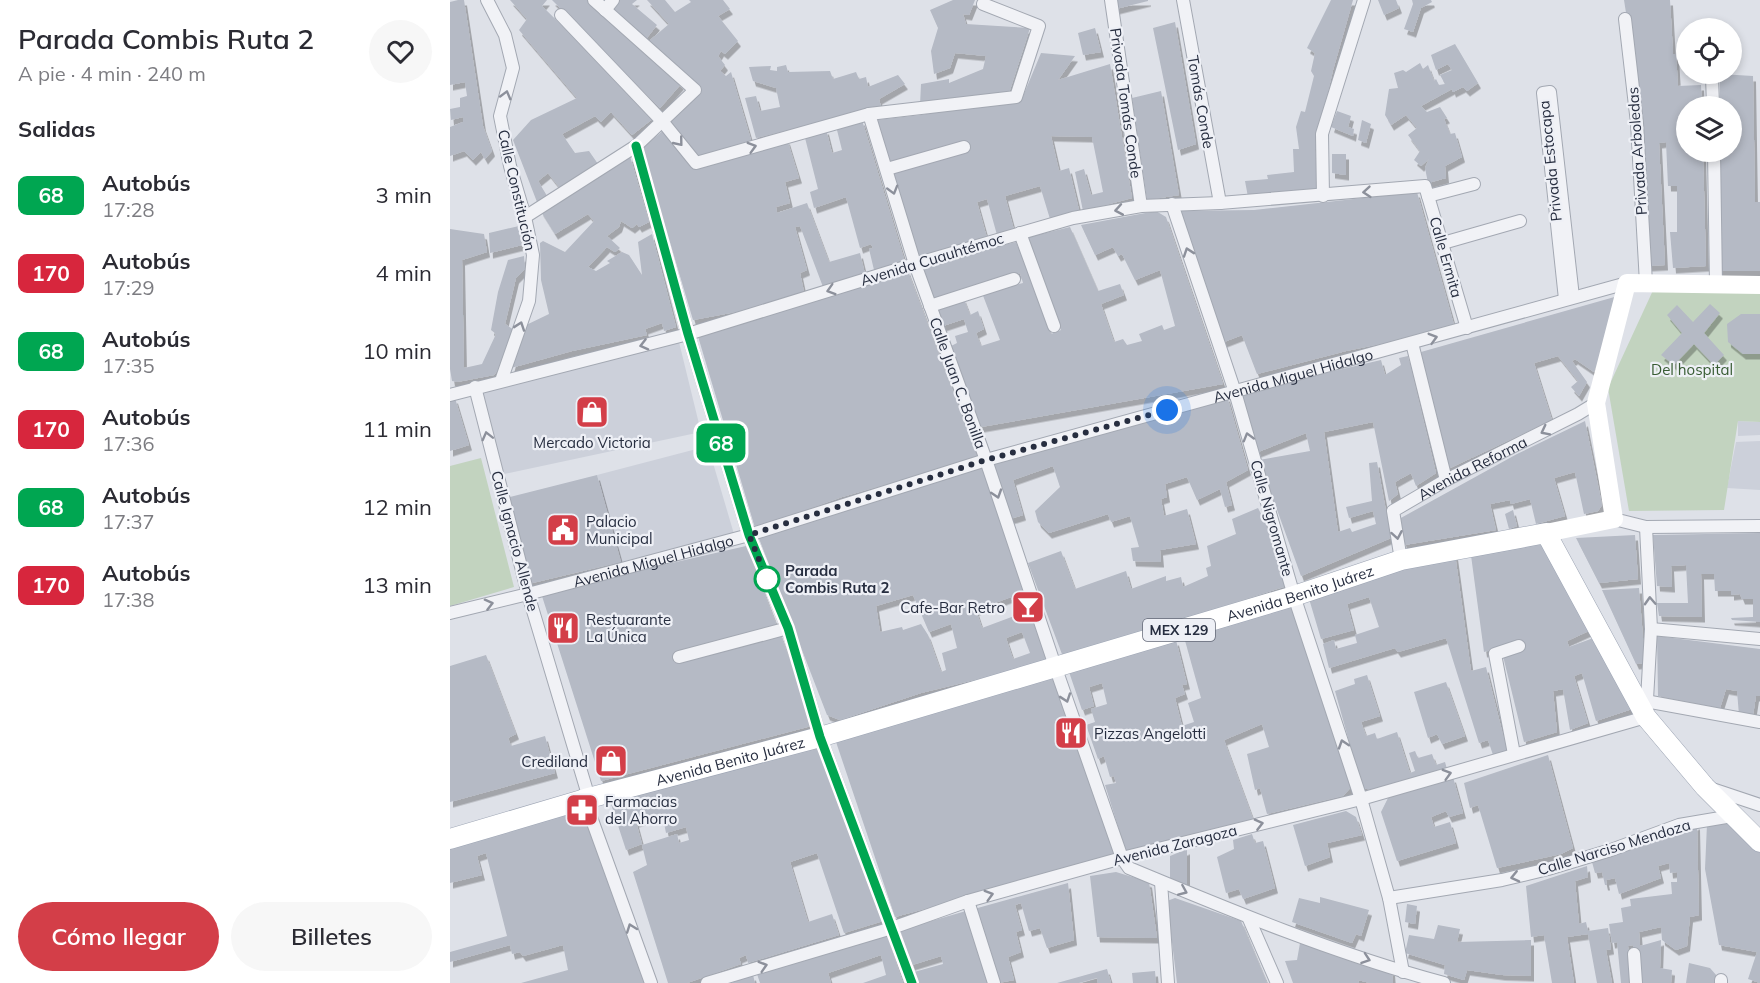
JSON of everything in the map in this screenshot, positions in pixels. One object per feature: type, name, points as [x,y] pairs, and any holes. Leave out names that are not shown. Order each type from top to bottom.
[{"type":"main road","name":"Avenida Miguel Hidalgo","points":[[1627,283],[1760,285]]},
{"type":"main road","points":[[1627,283],[1597,395],[1614,519],[1546,533],[1643,706],[1705,787],[1760,842]]},
{"type":"main road","name":"Avenida Benito Juárez","points":[[450,839],[587,799],[820,737],[1294,596],[1401,560],[1546,533]]},
{"type":"street","name":"Calle Constitución","points":[[487,0],[505,35],[513,68],[500,116],[532,255],[529,301],[501,381]]},
{"type":"street","points":[[525,217],[636,146],[695,90],[609,5],[594,0]]},
{"type":"street","name":"Privada Tomás Conde","points":[[1111,0],[1141,206]]},
{"type":"street","name":"Tomás Conde","points":[[1183,0],[1220,203]]},
{"type":"street","points":[[1323,196],[1322,134],[1364,0]]},
{"type":"street","points":[[561,15],[662,121],[696,163],[869,114],[1016,97],[1039,26],[982,4]]},
{"type":"street","name":"Privada Arboledas","points":[[1625,19],[1637,123],[1646,284]]},
{"type":"street","name":"Privada Estocapa","points":[[1550,92],[1569,298],[1543,93],[1550,92]]},
{"type":"street","name":"Calle Juan C. Bonilla","points":[[869,114],[915,264],[986,460],[1054,666],[1125,863]]},
{"type":"street","points":[[636,146],[688,334],[749,535],[788,628],[820,737],[912,983]]},
{"type":"street","points":[[887,169],[964,147]]},
{"type":"street","points":[[1714,162],[1716,285]]},
{"type":"street","name":"Avenida Cuauhtémoc","points":[[450,395],[688,334],[1020,232],[1073,218],[1141,206],[1427,191],[1474,184]]},
{"type":"street","name":"Calle Ermita","points":[[1427,191],[1467,328]]},
{"type":"street","name":"Calle Nigromante","points":[[1172,204],[1235,392],[1294,596],[1361,799],[1389,898],[1402,972]]},
{"type":"street","points":[[1443,243],[1521,220]]},
{"type":"street","points":[[1020,232],[1054,326]]},
{"type":"street","points":[[930,306],[1014,279]]},
{"type":"street","name":"Avenida Miguel Hidalgo","points":[[450,613],[749,535],[986,460],[1627,283]]},
{"type":"street","points":[[1412,344],[1446,480]]},
{"type":"street","name":"Calle Ignacio Allende","points":[[475,387],[568,754],[587,799]]},
{"type":"street","name":"Avenida Reforma","points":[[1401,560],[1393,511],[1446,480],[1578,414],[1597,395]]},
{"type":"street","points":[[1614,519],[1646,528],[1760,526]]},
{"type":"street","points":[[1646,528],[1651,629],[1643,706],[1760,722]]},
{"type":"street","points":[[679,657],[788,628]]},
{"type":"street","points":[[1651,629],[1760,639]]},
{"type":"street","points":[[1514,754],[1495,654],[1519,646]]},
{"type":"street","name":"Avenida Zaragoza","points":[[707,983],[892,928],[968,901],[1125,863],[1361,799],[1514,754],[1643,706]]},
{"type":"street","points":[[1705,787],[1760,805]]},
{"type":"street","points":[[587,799],[651,983]]},
{"type":"street","name":"Calle Narciso Mendoza","points":[[1389,898],[1502,880],[1611,850],[1679,825],[1732,816]]},
{"type":"street","points":[[1125,863],[1161,882],[1249,919],[1402,972],[1444,983]]},
{"type":"street","points":[[1161,882],[1168,983]]},
{"type":"street","points":[[968,901],[994,983]]},
{"type":"street","points":[[1249,919],[1277,983]]},
{"type":"street","points":[[1634,954],[1636,983]]},
{"type":"shaded area","name":"Mercado Victoria","points":[[679,342],[701,432],[504,474],[483,392]]},
{"type":"shaded area","points":[[1738,421],[1760,422],[1760,435],[1738,436]]},
{"type":"shaded area","points":[[1760,441],[1760,490],[1727,488],[1736,442]]},
{"type":"shaded area","points":[[708,446],[734,534],[621,562],[597,475]]},
{"type":"green space","name":"Del hospital","points":[[1655,286],[1760,288],[1760,422],[1738,421],[1724,510],[1629,511],[1608,388]]},
{"type":"green space","points":[[481,458],[514,587],[450,606],[450,466]]},
{"type":"building","points":[[464,0],[483,126],[492,151],[485,159],[481,152],[473,160],[464,151],[450,156],[450,127],[463,122],[463,117],[451,120],[450,109],[460,107],[460,98],[467,96],[465,82],[450,85],[450,2]]},
{"type":"building","points":[[510,0],[547,0],[542,6],[655,117],[632,135],[611,112],[601,122],[595,116],[562,134],[575,153],[589,151],[598,164],[560,188],[548,173],[538,181],[547,196],[537,202],[513,140],[531,120],[577,98],[519,30],[527,19]]},
{"type":"building","points":[[552,0],[588,0],[681,84],[660,108]]},
{"type":"building","points":[[618,0],[637,0],[632,4],[657,25],[646,39],[611,8]]},
{"type":"building","points":[[647,0],[665,0],[675,12],[691,2],[689,0],[723,0],[730,9],[718,16],[738,41],[725,54],[721,51],[718,56],[725,65],[720,71],[726,76],[731,72],[751,140],[698,157],[669,121],[698,91],[649,41],[669,24]]},
{"type":"building","points":[[953,0],[975,0],[969,15],[963,14],[966,24],[1030,28],[1009,93],[920,105],[921,84],[949,79],[949,83],[983,69],[986,56],[955,53],[950,68],[934,74],[931,51],[938,28],[930,10]]},
{"type":"building","points":[[1115,0],[1148,0],[1148,1],[1116,9]]},
{"type":"building","points":[[1331,0],[1353,0],[1333,70],[1323,114],[1319,148],[1315,149],[1318,192],[1248,197],[1245,181],[1268,179],[1267,175],[1294,172],[1293,149],[1299,149],[1296,127],[1301,111],[1305,112],[1314,76],[1311,71],[1315,53],[1307,48]]},
{"type":"building","points":[[1378,0],[1396,0],[1399,8],[1384,15]]},
{"type":"building","points":[[1412,0],[1431,0],[1432,2],[1421,8],[1413,32],[1404,29],[1413,4]]},
{"type":"building","points":[[1624,0],[1670,0],[1673,54],[1676,54],[1676,84],[1678,86],[1701,85],[1702,96],[1676,96],[1676,162],[1703,162],[1706,266],[1673,268],[1670,232],[1677,232],[1677,186],[1668,186],[1666,142],[1659,143],[1665,265],[1647,266],[1642,116]]},
{"type":"building","points":[[1175,22],[1196,144],[1178,150],[1153,28]]},
{"type":"building","points":[[1095,28],[1101,52],[1083,55],[1078,33]]},
{"type":"building","points":[[1455,44],[1478,83],[1467,91],[1463,87],[1453,92],[1452,89],[1421,106],[1427,112],[1440,107],[1447,118],[1444,119],[1450,134],[1455,133],[1462,157],[1445,166],[1446,178],[1428,183],[1425,168],[1429,159],[1421,166],[1414,160],[1420,151],[1408,135],[1417,128],[1406,115],[1391,125],[1385,115],[1389,89],[1398,88],[1394,73],[1403,70],[1406,72],[1420,63],[1423,69],[1428,65],[1434,81],[1436,79],[1439,85],[1445,84],[1440,75],[1452,70],[1448,64],[1436,70],[1431,55]]},
{"type":"building","points":[[1041,53],[1075,56],[1058,80],[1110,64],[1132,198],[1083,211],[1075,172],[1084,169],[1091,195],[1103,192],[1092,137],[1051,136],[1059,171],[1069,168],[1079,210],[1050,219],[1040,186],[1005,196],[1014,230],[997,235],[987,199],[977,202],[987,238],[916,257],[876,120],[1021,101]]},
{"type":"building","points":[[786,65],[788,72],[830,71],[833,79],[856,72],[859,79],[866,77],[868,87],[898,75],[905,84],[879,99],[881,107],[756,138],[745,98],[756,96],[760,111],[780,107],[776,88],[753,81],[749,67],[771,66],[770,70],[777,71],[777,67]]},
{"type":"building","points":[[1742,75],[1753,76],[1755,202],[1760,202],[1760,271],[1719,271],[1719,162],[1742,162],[1742,96],[1720,96],[1720,84],[1742,84]]},
{"type":"building","points":[[1161,91],[1179,195],[1147,200],[1132,98]]},
{"type":"building","points":[[1337,111],[1351,116],[1348,127],[1354,129],[1353,136],[1331,127]]},
{"type":"building","points":[[862,120],[905,262],[874,270],[869,249],[873,248],[871,244],[860,248],[846,197],[814,208],[810,192],[818,189],[804,134],[826,129],[832,153],[842,150],[836,126]]},
{"type":"building","points":[[1362,120],[1371,124],[1366,143],[1358,140]]},
{"type":"building","points":[[664,130],[693,168],[787,139],[799,178],[785,182],[790,203],[776,207],[777,213],[807,203],[829,262],[860,253],[865,274],[823,287],[800,226],[795,227],[807,270],[800,273],[804,292],[752,309],[693,320],[642,148]]},
{"type":"building","points":[[1332,154],[1346,154],[1346,175],[1332,173]]},
{"type":"building","points":[[630,156],[649,222],[639,227],[637,224],[632,228],[621,221],[619,227],[607,236],[620,248],[615,252],[607,247],[588,267],[596,271],[610,263],[607,261],[622,252],[629,255],[642,275],[638,242],[652,234],[676,327],[664,331],[662,323],[645,329],[647,335],[572,351],[511,368],[522,327],[549,314],[541,280],[540,243],[543,241],[565,252],[594,221],[588,214],[555,234],[540,210]]},
{"type":"building","points":[[1417,192],[1454,325],[1424,335],[1346,351],[1257,374],[1242,335],[1224,342],[1179,211],[1254,210]]},
{"type":"building","points":[[1156,211],[1166,217],[1223,384],[981,427],[951,346],[957,343],[955,336],[968,332],[964,319],[943,326],[935,306],[963,297],[970,315],[978,311],[984,329],[976,333],[981,346],[1000,340],[982,293],[1023,283],[1020,273],[932,300],[919,266],[1016,242],[1051,334],[1061,330],[1025,238],[1070,227],[1098,291],[1120,284],[1124,295],[1101,304],[1114,342],[1123,339],[1127,345],[1142,341],[1139,334],[1162,325],[1164,330],[1175,326],[1160,270],[1135,280],[1122,254],[1118,256],[1113,247],[1095,255],[1081,225]]},
{"type":"building","points":[[519,226],[522,245],[490,253],[489,233]]},
{"type":"building","points":[[450,229],[484,234],[487,252],[462,260],[464,368],[482,364],[496,334],[491,330],[498,292],[508,260],[524,256],[525,269],[516,278],[505,324],[514,330],[503,363],[494,375],[457,382],[452,381],[450,369]]},
{"type":"building","points":[[907,269],[978,458],[842,497],[755,528],[697,333]]},
{"type":"building","points":[[1618,296],[1612,324],[1594,372],[1575,359],[1572,361],[1587,382],[1579,396],[1571,387],[1578,381],[1558,356],[1534,363],[1552,420],[1448,469],[1421,352]]},
{"type":"building","points":[[1710,304],[1720,313],[1704,333],[1724,355],[1714,365],[1694,344],[1674,365],[1661,355],[1682,333],[1667,315],[1677,305],[1693,322]]},
{"type":"building","points":[[1741,314],[1760,314],[1760,354],[1743,354],[1728,342],[1727,324]]},
{"type":"building","points":[[1408,356],[1436,473],[1416,486],[1411,473],[1395,482],[1398,494],[1389,501],[1373,422],[1324,432],[1338,532],[1350,528],[1352,532],[1376,524],[1373,511],[1349,518],[1346,507],[1372,501],[1369,463],[1377,462],[1391,538],[1301,576],[1259,460],[1310,451],[1306,433],[1258,452],[1240,393],[1381,360],[1385,375],[1401,365],[1399,358]]},
{"type":"building","points":[[1227,396],[1248,470],[1226,482],[1232,505],[1225,507],[1220,489],[1197,500],[1187,477],[1165,484],[1167,497],[1161,499],[1164,516],[1187,509],[1196,544],[1160,550],[1161,562],[1133,561],[1131,548],[1139,547],[1130,516],[1111,522],[1108,514],[1049,533],[1038,522],[1035,511],[1060,487],[1053,466],[1013,480],[1023,515],[1010,519],[993,464]]},
{"type":"building","points":[[455,398],[469,445],[450,451],[450,400]]},
{"type":"building","points":[[1585,421],[1602,505],[1598,511],[1584,514],[1575,472],[1554,478],[1565,516],[1536,524],[1530,499],[1511,504],[1510,500],[1490,504],[1496,530],[1404,545],[1399,519],[1517,454]]},
{"type":"building","points":[[982,464],[1052,661],[921,693],[840,720],[827,715],[758,536]],"holes":[[[913,595],[929,632],[951,624],[957,648],[942,653],[946,670],[941,672],[928,635],[921,624],[903,630],[902,627],[880,632],[876,606]],[[1011,597],[1017,615],[982,628],[976,610]],[[1022,632],[1030,653],[1013,659],[1006,638]]]},
{"type":"building","name":"Palacio Municipal","points":[[597,475],[621,562],[528,584],[506,498]]},
{"type":"building","points":[[1258,508],[1277,545],[1290,585],[1063,657],[1028,563],[1061,551],[1075,589],[1126,571],[1131,589],[1166,576],[1166,581],[1181,577],[1183,587],[1208,576],[1206,568],[1211,566],[1207,546],[1236,534],[1232,519]]},
{"type":"building","points":[[1513,510],[1517,526],[1509,529],[1505,514]]},
{"type":"building","points":[[1760,533],[1760,622],[1732,620],[1731,618],[1753,617],[1753,599],[1742,599],[1740,594],[1731,595],[1731,591],[1715,591],[1714,574],[1701,574],[1702,617],[1659,616],[1657,603],[1688,603],[1686,565],[1671,566],[1672,587],[1657,586],[1653,535]]},
{"type":"building","points":[[1635,535],[1638,579],[1599,583],[1576,538]]},
{"type":"building","points":[[1544,539],[1593,629],[1567,641],[1569,647],[1596,637],[1632,709],[1596,721],[1582,673],[1574,676],[1588,723],[1570,730],[1563,689],[1553,691],[1557,732],[1524,742],[1503,656],[1525,649],[1522,641],[1484,652],[1470,548]]},
{"type":"building","points":[[746,546],[815,725],[601,781],[541,593]]},
{"type":"building","points":[[1455,554],[1471,671],[1486,667],[1507,751],[1493,755],[1488,740],[1479,743],[1446,638],[1398,652],[1395,648],[1329,668],[1323,644],[1334,640],[1336,649],[1357,643],[1355,635],[1379,627],[1369,597],[1347,604],[1354,630],[1321,639],[1307,592]]},
{"type":"building","points":[[1639,588],[1645,663],[1636,664],[1602,590]]},
{"type":"building","points":[[1295,602],[1351,787],[1343,796],[1267,814],[1260,788],[1255,790],[1247,754],[1269,747],[1262,724],[1224,740],[1253,819],[1127,855],[1105,785],[1116,783],[1114,776],[1110,777],[1104,756],[1098,759],[1086,725],[1095,722],[1091,709],[1107,704],[1102,683],[1089,687],[1094,706],[1082,710],[1068,669],[1176,640],[1187,684],[1182,685],[1185,694],[1175,698],[1182,726],[1194,722],[1188,703],[1201,698],[1184,637]]},
{"type":"building","points":[[1657,636],[1760,649],[1760,696],[1756,696],[1753,715],[1739,715],[1737,691],[1726,689],[1720,708],[1658,696]]},
{"type":"building","points":[[486,655],[516,734],[508,738],[511,746],[545,736],[555,773],[450,802],[450,666]]},
{"type":"building","points":[[1054,674],[1115,857],[895,917],[834,736]]},
{"type":"building","points":[[1367,675],[1380,716],[1361,722],[1366,736],[1375,733],[1377,739],[1397,732],[1410,773],[1415,771],[1409,753],[1415,751],[1418,758],[1432,754],[1436,765],[1445,762],[1447,769],[1378,791],[1362,788],[1335,691],[1355,684],[1354,679]]},
{"type":"building","points":[[1446,682],[1465,736],[1442,744],[1437,734],[1428,738],[1414,692]]},
{"type":"building","points":[[818,741],[883,921],[844,933],[817,853],[790,862],[808,922],[832,914],[839,935],[748,963],[746,955],[739,958],[741,964],[687,983],[668,983],[633,872],[647,865],[642,845],[677,834],[679,843],[689,840],[686,827],[666,833],[662,813],[636,822],[642,844],[626,850],[610,801]]},
{"type":"building","points":[[1548,755],[1573,848],[1561,854],[1497,868],[1478,805],[1470,808],[1464,783]]},
{"type":"building","points":[[1453,777],[1463,813],[1449,817],[1446,811],[1431,817],[1434,827],[1450,822],[1456,843],[1397,861],[1381,812],[1388,798]]},
{"type":"building","points":[[588,809],[646,983],[521,983],[568,970],[563,945],[523,956],[520,952],[512,954],[510,945],[450,962],[450,952],[507,936],[486,853],[477,856],[482,875],[450,883],[450,842]]},
{"type":"building","points":[[1346,811],[1356,817],[1362,835],[1327,843],[1330,857],[1305,866],[1293,825]]},
{"type":"building","points":[[1732,822],[1760,850],[1760,983],[1748,979],[1757,952],[1719,945],[1705,869],[1707,824]]},
{"type":"building","points":[[1697,824],[1699,915],[1690,917],[1687,946],[1676,950],[1662,940],[1661,927],[1639,932],[1640,946],[1661,940],[1660,968],[1672,970],[1671,983],[1638,983],[1633,945],[1628,946],[1631,983],[1621,983],[1617,942],[1612,943],[1609,924],[1623,922],[1621,908],[1631,906],[1630,899],[1672,894],[1671,882],[1677,882],[1677,872],[1670,873],[1669,863],[1658,866],[1661,878],[1619,894],[1615,878],[1606,880],[1607,885],[1605,885],[1602,872],[1595,873],[1592,862],[1627,846]]},
{"type":"building","points":[[1252,834],[1255,843],[1263,841],[1275,888],[1243,899],[1239,889],[1226,893],[1217,857],[1234,849],[1233,840]]},
{"type":"building","points":[[1187,849],[1187,885],[1170,880],[1170,856]]},
{"type":"building","points":[[1587,866],[1588,877],[1575,881],[1579,924],[1586,922],[1588,931],[1608,928],[1611,949],[1606,950],[1612,983],[1597,983],[1588,934],[1567,937],[1574,983],[1552,983],[1544,935],[1531,937],[1526,886]]},
{"type":"building","points":[[1116,872],[1149,882],[1157,938],[1097,937],[1090,876]]},
{"type":"building","points":[[1068,883],[1074,940],[1047,948],[1040,928],[1029,931],[1021,903],[1015,905],[1022,930],[1016,932],[1021,952],[1008,957],[1014,980],[998,983],[974,909]]},
{"type":"building","points":[[1320,897],[1369,910],[1361,936],[1356,934],[1352,943],[1292,922],[1299,898],[1320,903]]},
{"type":"building","points":[[1175,898],[1241,921],[1267,983],[1177,983],[1167,901]]},
{"type":"building","points":[[1407,904],[1417,906],[1415,924],[1405,922]]},
{"type":"building","points":[[966,911],[987,983],[918,983],[914,972],[943,964],[941,956],[912,965],[900,930]]},
{"type":"building","points":[[1438,925],[1460,929],[1457,942],[1531,940],[1531,976],[1467,970],[1464,980],[1444,974],[1445,965],[1405,953],[1409,935],[1434,939]]},
{"type":"building","points":[[886,933],[903,983],[863,983],[886,975],[881,955],[828,973],[831,983],[760,983],[757,974]]},
{"type":"building","points":[[1300,943],[1392,970],[1393,983],[1370,983],[1358,980],[1359,983],[1293,983],[1285,961],[1297,960]]},
{"type":"building","points":[[1689,963],[1710,968],[1717,976],[1716,983],[1686,983]]},
{"type":"building","points":[[1107,969],[1111,983],[1098,983],[1097,978],[1079,983],[1057,983]]},
{"type":"building","points":[[1155,971],[1156,983],[1133,983],[1132,973]]},
{"type":"building","points":[[753,975],[755,983],[731,983]]},
{"type":"bus line","name":"68","points":[[636,146],[688,334],[749,535],[788,628],[820,737],[912,983]]},
{"type":"place","name":"Mercado Victoria","points":[[592,412]]},
{"type":"place","name":"Palacio Municipal","points":[[563,530]]},
{"type":"place","name":"Parada Combis Ruta 2","points":[[767,579]]},
{"type":"place","name":"Cafe-Bar Retro","points":[[1028,607]]},
{"type":"place","name":"Restuarante La Única","points":[[563,628]]},
{"type":"place","name":"Pizzas Angelotti","points":[[1071,733]]},
{"type":"place","name":"Crediland","points":[[611,761]]},
{"type":"place","name":"Farmacias del Ahorro","points":[[582,810]]},
{"type":"route","points":[[767,579],[749,535],[986,460],[1167,410]]}]
